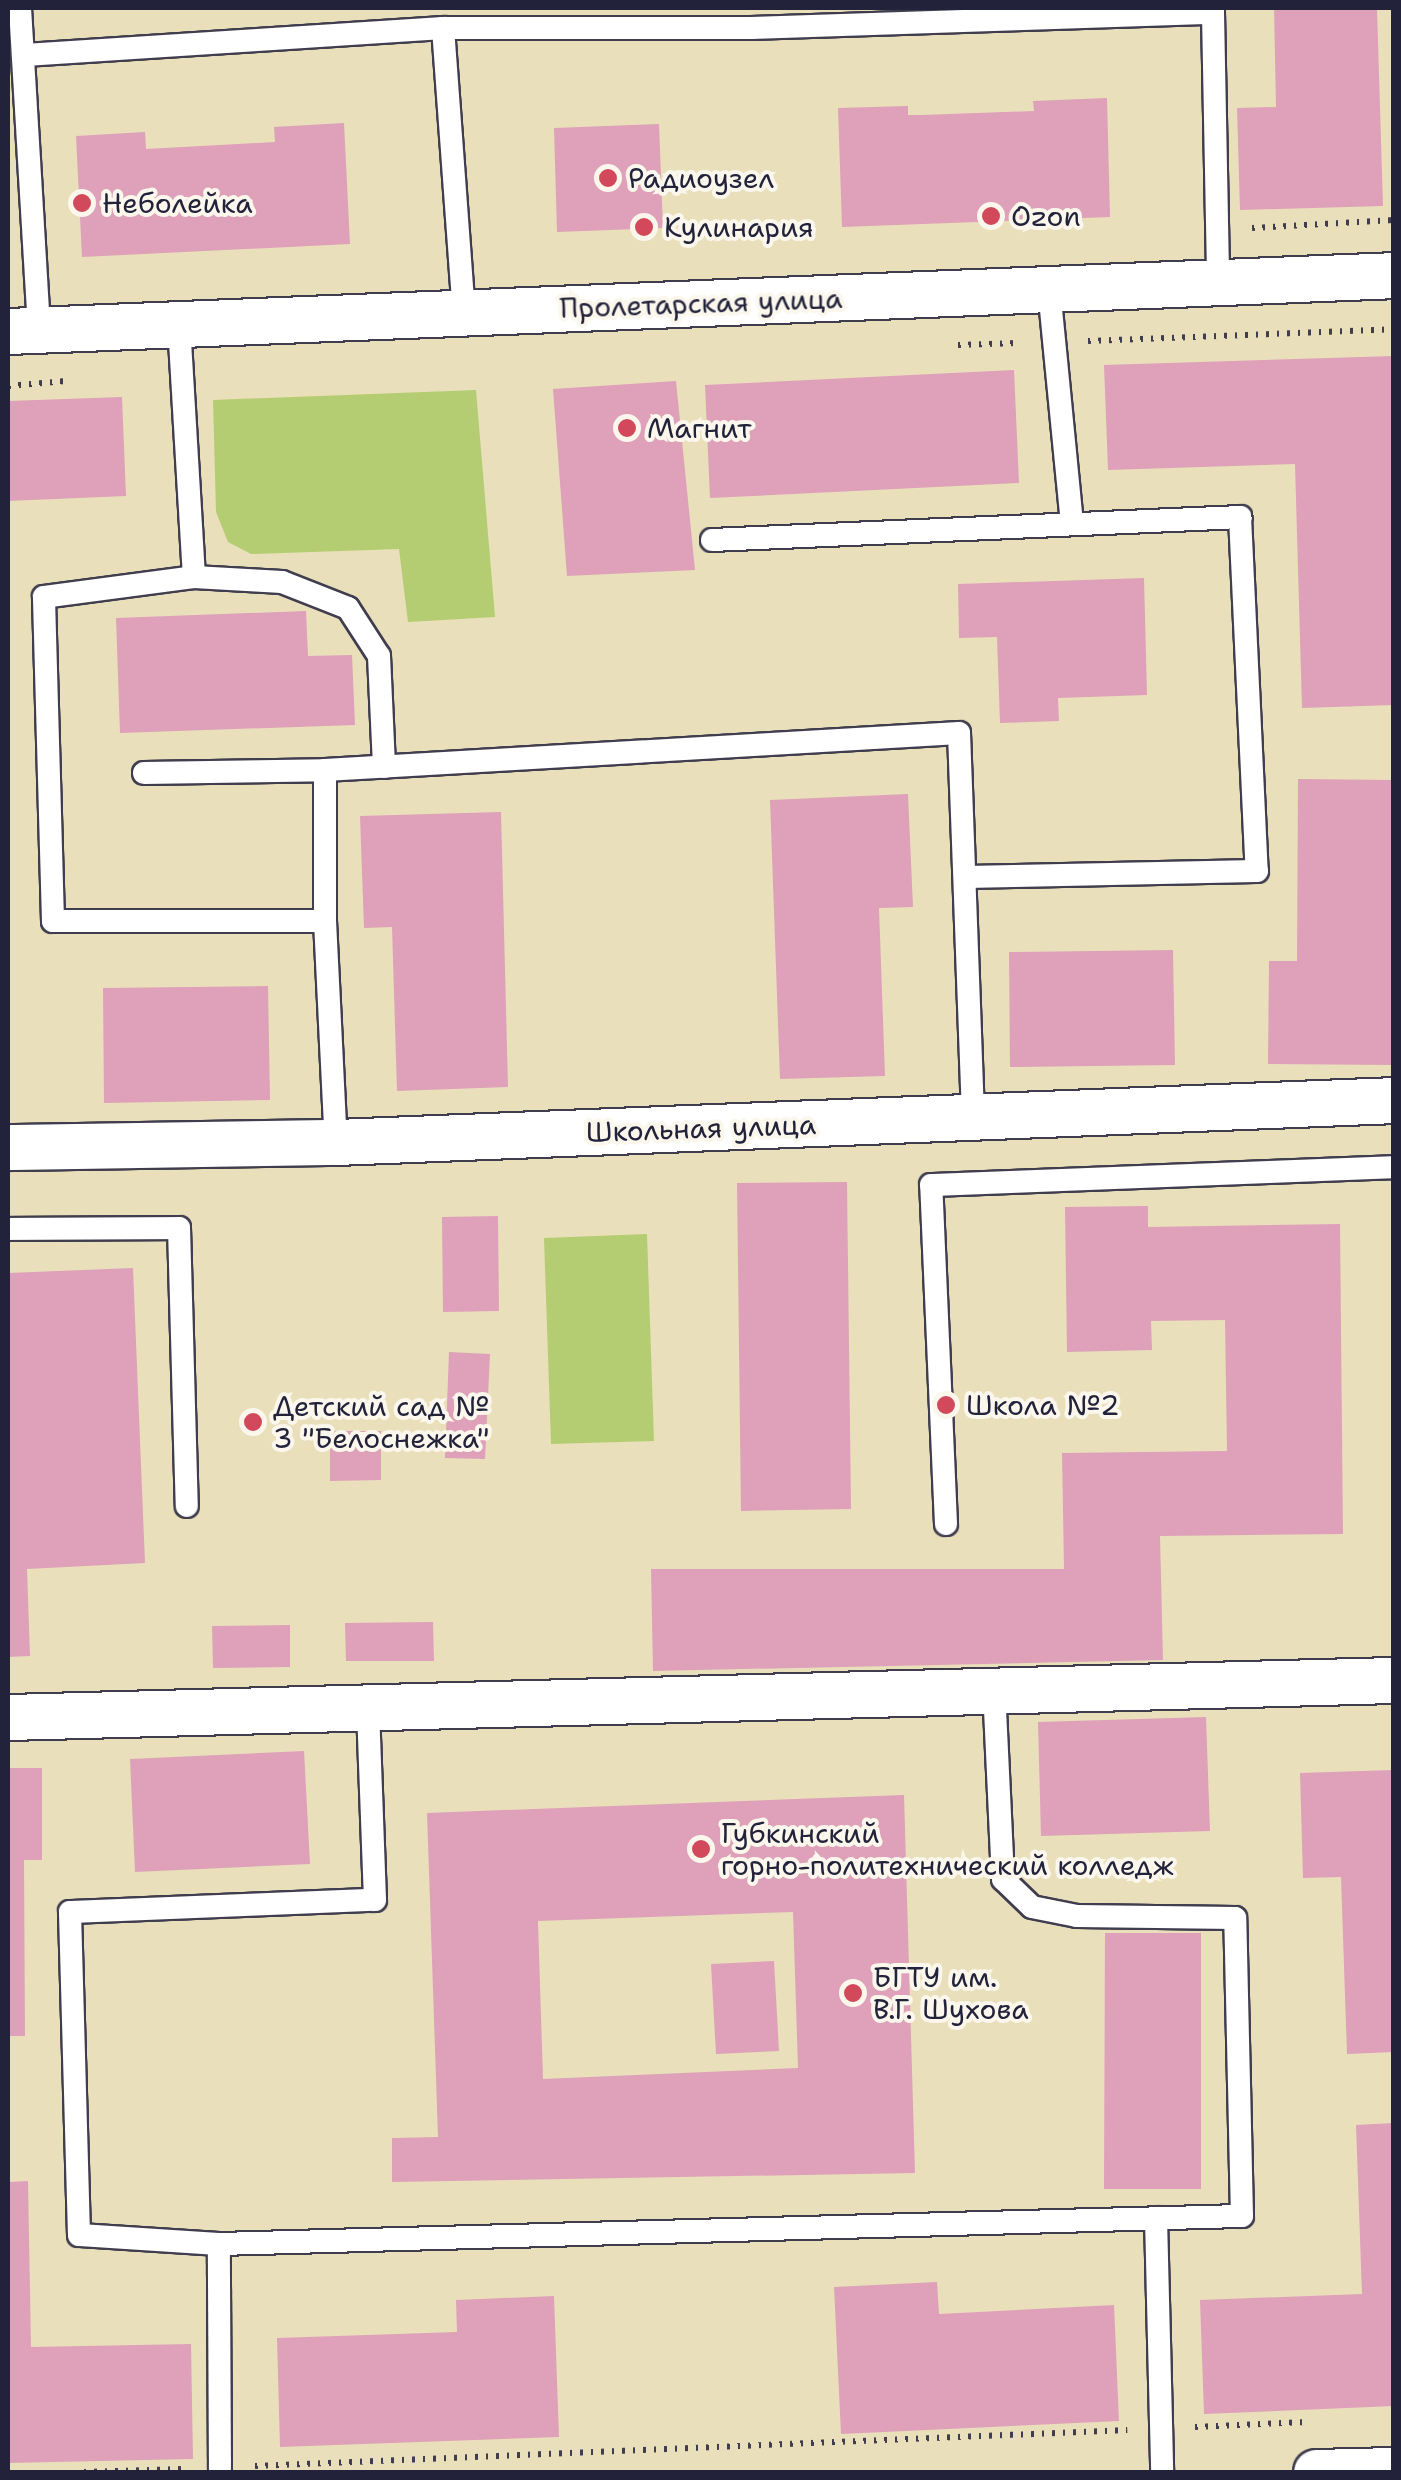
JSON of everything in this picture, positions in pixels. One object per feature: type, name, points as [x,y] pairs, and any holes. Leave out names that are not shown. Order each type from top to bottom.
[{"type":"street","name":"Пролетарская улица","points":[[23,330],[1394,275]]},
{"type":"street","name":"Школьная улица","points":[[8,1147],[336,1142],[1394,1100]]},
{"type":"street","points":[[8,1717],[1394,1680]]},
{"type":"street","points":[[1316,2472],[1394,2470]]},
{"type":"lane","points":[[20,8],[25,55],[23,330]]},
{"type":"lane","points":[[25,55],[443,28],[752,28],[1213,10],[1218,282]]},
{"type":"lane","points":[[443,28],[464,312]]},
{"type":"lane","points":[[1049,289],[1072,522]]},
{"type":"lane","points":[[179,324],[194,577]]},
{"type":"lane","points":[[712,540],[1240,517],[1257,871],[964,877]]},
{"type":"lane","points":[[325,921],[53,921],[44,596],[194,577],[282,582],[348,608],[379,656],[384,767]]},
{"type":"lane","points":[[144,773],[326,770],[959,733],[973,1117]]},
{"type":"lane","points":[[326,770],[325,921],[336,1142]]},
{"type":"lane","points":[[946,1524],[931,1185],[1394,1167]]},
{"type":"lane","points":[[8,1228],[179,1228],[187,1506]]},
{"type":"lane","points":[[368,1708],[375,1900],[70,1912],[79,2235],[220,2244],[1242,2216],[1235,1918],[1077,1916],[1032,1907],[1003,1879],[994,1691]]},
{"type":"lane","points":[[1156,2218],[1162,2472]]},
{"type":"lane","points":[[220,2244],[220,2470]]},
{"type":"path","points":[[84,2472],[220,2470],[1316,2422]]},
{"type":"green space","points":[[476,390],[495,617],[408,622],[399,549],[251,554],[228,542],[216,512],[213,400]]},
{"type":"green space","points":[[647,1234],[654,1441],[551,1444],[544,1238]]},
{"type":"building","points":[[1274,8],[1377,8],[1383,206],[1240,210],[1237,108],[1276,107]]},
{"type":"building","points":[[1107,98],[1110,217],[842,227],[838,108],[908,106],[908,115],[1034,111],[1033,101]]},
{"type":"building","points":[[344,123],[350,244],[82,257],[76,136],[145,132],[146,149],[275,142],[274,127]]},
{"type":"building","name":"Радиоузел","points":[[659,124],[663,228],[557,232],[554,128]]},
{"type":"building","points":[[1394,356],[1394,705],[1302,708],[1295,464],[1108,470],[1104,365]]},
{"type":"building","points":[[1014,370],[1019,483],[710,498],[705,385]]},
{"type":"building","points":[[676,381],[695,570],[567,576],[553,389]]},
{"type":"building","points":[[122,397],[126,496],[8,501],[8,401]]},
{"type":"building","points":[[1144,578],[1147,695],[1058,698],[1059,721],[1000,723],[997,637],[959,638],[958,584]]},
{"type":"building","points":[[306,611],[308,656],[352,655],[355,725],[120,733],[116,618]]},
{"type":"building","points":[[1298,779],[1394,780],[1394,1065],[1268,1064],[1269,961],[1297,961]]},
{"type":"building","points":[[908,794],[913,907],[879,908],[885,1076],[780,1079],[770,800]]},
{"type":"building","points":[[501,812],[508,1087],[397,1091],[392,927],[364,928],[360,816]]},
{"type":"building","points":[[1173,950],[1175,1065],[1010,1067],[1009,952]]},
{"type":"building","points":[[268,986],[270,1100],[104,1103],[103,988]]},
{"type":"building","points":[[847,1182],[851,1509],[741,1511],[737,1183]]},
{"type":"building","points":[[1148,1206],[1148,1227],[1340,1224],[1343,1534],[1160,1536],[1163,1660],[653,1671],[651,1569],[1064,1569],[1062,1453],[1227,1451],[1225,1320],[1151,1321],[1152,1350],[1067,1352],[1065,1207]]},
{"type":"building","points":[[498,1216],[499,1311],[443,1312],[442,1217]]},
{"type":"building","points":[[133,1268],[145,1563],[27,1569],[30,1656],[8,1657],[8,1273]]},
{"type":"building","points":[[449,1352],[490,1354],[485,1459],[445,1458]]},
{"type":"building","points":[[330,1431],[381,1431],[381,1480],[330,1481]]},
{"type":"building","points":[[433,1622],[434,1661],[346,1661],[345,1623]]},
{"type":"building","points":[[290,1625],[290,1667],[213,1668],[212,1626]]},
{"type":"building","points":[[1206,1717],[1210,1831],[1041,1836],[1038,1722]]},
{"type":"building","points":[[304,1751],[310,1864],[135,1872],[130,1759]]},
{"type":"building","points":[[8,1768],[42,1768],[42,1860],[24,1860],[25,2036],[8,2036]]},
{"type":"building","points":[[1394,1770],[1394,2052],[1347,2054],[1341,1877],[1303,1878],[1300,1773]]},
{"type":"building","name":"БГТУ им. В.Г. Шухова","points":[[904,1795],[915,2173],[392,2182],[392,2138],[438,2137],[427,1813]],"holes":[[[793,1912],[798,2068],[543,2079],[538,1921]]]},
{"type":"building","points":[[1105,1933],[1201,1933],[1201,2189],[1104,2189]]},
{"type":"building","points":[[774,1961],[779,2051],[716,2054],[711,1964]]},
{"type":"building","points":[[1394,2123],[1394,2406],[1204,2414],[1200,2300],[1362,2294],[1356,2125]]},
{"type":"building","points":[[28,2181],[31,2347],[191,2344],[193,2459],[8,2463],[8,2182]]},
{"type":"building","points":[[937,2282],[939,2314],[1114,2305],[1119,2421],[841,2434],[834,2287]]},
{"type":"building","points":[[554,2296],[559,2437],[280,2447],[277,2338],[457,2332],[456,2300]]},
{"type":"place","name":"Радиоузел","points":[[608,178]]},
{"type":"place","name":"Неболейка","points":[[82,203]]},
{"type":"place","name":"Ozon","points":[[991,216]]},
{"type":"place","name":"Кулинария","points":[[644,227]]},
{"type":"place","name":"Магнит","points":[[627,428]]},
{"type":"place","name":"Школа №2","points":[[946,1405]]},
{"type":"place","name":"Детский сад № 3 \"Белоснежка\"","points":[[253,1422]]},
{"type":"place","name":"Губкинский горно-политехнический колледж","points":[[701,1849]]},
{"type":"place","name":"БГТУ им. В.Г. Шухова","points":[[853,1993]]}]
